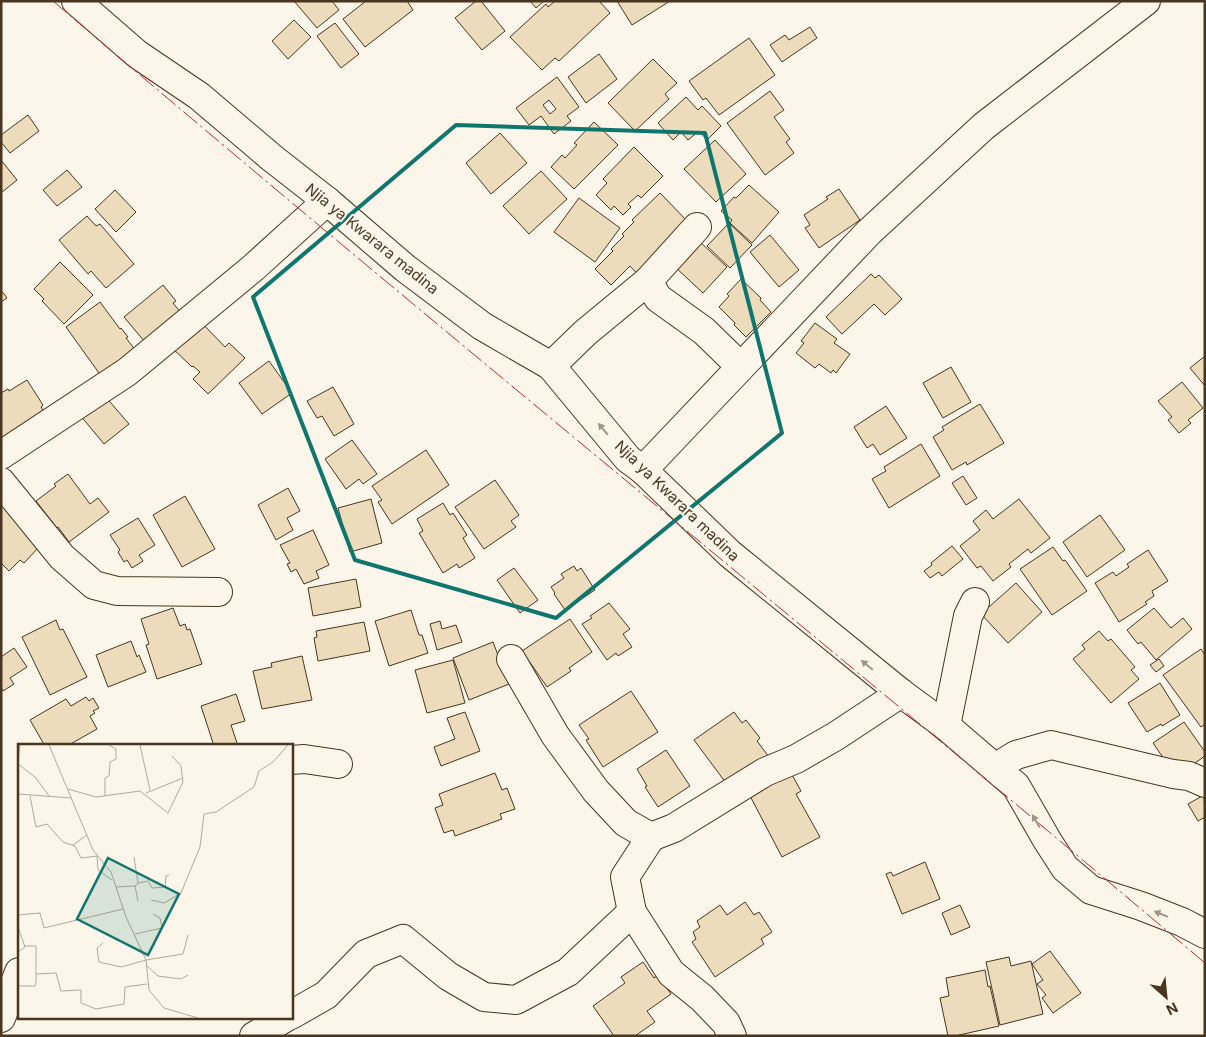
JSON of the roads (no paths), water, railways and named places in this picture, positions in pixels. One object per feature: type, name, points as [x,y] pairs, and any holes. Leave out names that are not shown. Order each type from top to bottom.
[{"type":"street","name":"Njia ya Kwarara madina","points":[[76,1],[137,54],[200,96],[405,268],[482,326],[551,366],[628,459],[643,470],[730,554],[902,693],[946,726],[1016,786],[1065,868],[1091,890],[1142,906],[1182,922],[1205,934]]},
{"type":"street","points":[[643,470],[868,232],[984,126],[1146,1]]},
{"type":"street","points":[[1,455],[127,372],[253,268],[327,201]]},
{"type":"street","points":[[551,366],[585,333],[648,281],[697,227]]},
{"type":"street","points":[[648,281],[658,298],[704,331],[740,366]]},
{"type":"street","points":[[1,482],[62,556],[94,585],[117,591],[218,592]]},
{"type":"street","points":[[946,726],[968,616],[975,602]]},
{"type":"street","points":[[511,659],[555,735],[596,791],[626,823],[651,837]]},
{"type":"street","points":[[732,1036],[726,1023],[702,998],[671,973],[632,912],[625,877],[651,837],[674,828],[765,772],[796,759],[836,736],[902,693]]},
{"type":"street","points":[[995,768],[1016,755],[1051,745],[1173,774],[1189,776],[1205,783]]},
{"type":"street","points":[[292,760],[304,759],[338,764]]},
{"type":"street","points":[[292,1014],[326,995],[366,954],[403,939],[448,976],[484,997],[516,1000],[568,972],[632,912]]},
{"type":"street","points":[[1,1018],[18,975]]},
{"type":"street","points":[[254,1036],[282,1020]]}]
